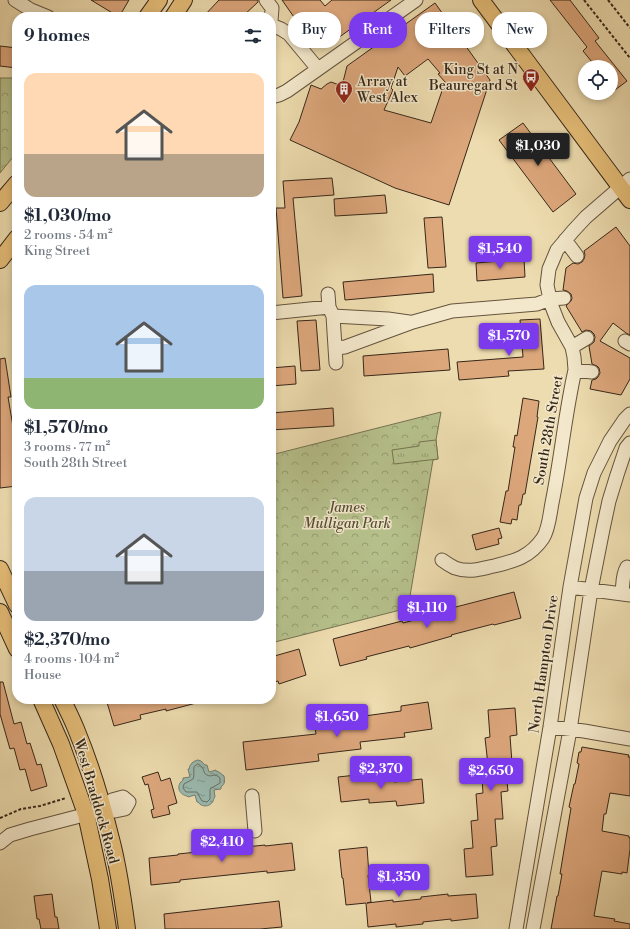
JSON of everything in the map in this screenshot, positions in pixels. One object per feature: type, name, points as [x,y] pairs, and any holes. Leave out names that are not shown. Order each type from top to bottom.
[{"type":"main road","points":[[151,12],[159,0]]},
{"type":"main road","points":[[176,12],[184,0]]},
{"type":"main road","points":[[481,0],[627,189]]},
{"type":"main road","points":[[0,203],[12,189]]},
{"type":"main road","points":[[0,260],[12,244]]},
{"type":"main road","points":[[0,569],[12,594]]},
{"type":"main road","points":[[0,612],[12,638]]},
{"type":"main road","name":"West Braddock Road","points":[[43,704],[61,744],[86,814],[100,879],[108,929]]},
{"type":"main road","name":"West Braddock Road","points":[[64,704],[76,729],[106,809],[127,929]]},
{"type":"street","points":[[15,0],[36,12]]},
{"type":"street","points":[[266,0],[272,8],[272,12]]},
{"type":"street","points":[[276,96],[287,91],[416,0]]},
{"type":"street","points":[[276,27],[289,34],[318,69]]},
{"type":"street","name":"South 28th Street","points":[[442,560],[454,568],[470,571],[478,570],[526,556],[536,547],[544,536],[553,497],[575,370],[572,347],[558,322],[551,304],[547,285],[549,270],[557,250],[586,217],[627,189]]},
{"type":"street","points":[[566,240],[577,256]]},
{"type":"street","points":[[328,294],[336,363]]},
{"type":"street","points":[[335,348],[345,347],[413,322],[452,311],[537,304],[550,299],[564,298]]},
{"type":"street","points":[[276,313],[331,312],[413,322]]},
{"type":"street","points":[[572,347],[586,338]]},
{"type":"street","points":[[575,370],[592,372]]},
{"type":"street","name":"North Hampton Drive","points":[[516,929],[550,727],[570,587],[586,498],[594,473],[610,441],[630,414]]},
{"type":"street","points":[[533,929],[570,730],[591,590],[609,501],[626,448],[630,443]]},
{"type":"street","points":[[570,587],[626,594],[623,579],[627,567]]},
{"type":"street","points":[[550,727],[630,739]]},
{"type":"street","points":[[252,796],[255,831]]},
{"type":"street","points":[[0,843],[10,835],[30,829],[106,809],[115,811],[125,809],[131,801]]},
{"type":"path","points":[[584,0],[630,58]]},
{"type":"path","points":[[608,0],[630,28]]},
{"type":"path","points":[[0,818],[21,809],[40,806],[79,795]]},
{"type":"green space","points":[[0,78],[12,78],[12,158],[0,173]]},
{"type":"green space","name":"James Mulligan Park","points":[[441,412],[436,440],[438,459],[433,460],[408,608],[276,642],[276,454]]},
{"type":"green space","points":[[436,440],[438,459],[394,464],[392,450],[419,446],[419,442]]},
{"type":"water","points":[[198,760],[207,765],[209,772],[216,770],[224,776],[225,779],[221,789],[214,790],[215,797],[212,803],[208,806],[197,802],[195,795],[188,797],[179,789],[179,784],[183,778],[190,777],[188,769],[191,764]]},
{"type":"building","points":[[91,0],[129,0],[122,12],[111,12]]},
{"type":"building","points":[[219,0],[258,0],[258,2],[247,12],[208,12]]},
{"type":"building","points":[[282,0],[320,0],[325,6],[332,0],[391,0],[374,12],[349,12],[349,30],[341,36],[341,12],[290,12]]},
{"type":"building","points":[[550,0],[570,0],[599,38],[595,41],[610,60],[590,60],[583,51],[587,47]]},
{"type":"building","name":"Array at West Alex","points":[[435,3],[441,12],[422,12]]},
{"type":"building","name":"Array at West Alex","points":[[415,17],[415,48],[467,48],[490,80],[449,205],[395,188],[290,140],[299,122],[311,85],[321,89],[331,82],[342,86],[347,66],[372,48],[407,48],[407,23]],"holes":[[[428,59],[440,73],[438,74],[445,82],[431,123],[384,110],[393,90],[391,88],[398,67],[405,76]]]},
{"type":"building","points":[[0,46],[12,47],[12,67],[0,66]]},
{"type":"building","points":[[618,70],[627,81],[618,88]]},
{"type":"building","points":[[523,123],[576,194],[553,212],[499,140]]},
{"type":"building","points":[[332,178],[334,195],[293,198],[302,296],[283,298],[276,208],[285,208],[283,181]]},
{"type":"building","points":[[385,195],[387,213],[335,216],[334,199]]},
{"type":"building","points":[[442,217],[446,267],[428,268],[424,218]]},
{"type":"building","points":[[616,227],[630,246],[630,335],[613,323],[600,341],[630,358],[630,379],[621,395],[590,389],[592,380],[596,379],[600,373],[599,368],[592,364],[589,346],[594,342],[595,337],[591,331],[586,330],[582,332],[566,306],[571,301],[571,294],[563,290],[566,268],[573,263],[578,264],[582,262],[585,255],[584,251]]},
{"type":"building","points":[[524,259],[525,277],[477,281],[476,263]]},
{"type":"building","points":[[433,274],[434,292],[345,300],[343,282]]},
{"type":"building","points":[[540,319],[544,369],[508,371],[509,376],[459,380],[457,362],[523,357],[520,320]]},
{"type":"building","points":[[316,320],[320,370],[301,371],[297,321]]},
{"type":"building","points":[[448,349],[450,370],[364,376],[363,356]]},
{"type":"building","points":[[5,358],[11,397],[8,397],[12,421],[12,487],[0,488],[0,359]]},
{"type":"building","points":[[295,366],[296,384],[276,386],[276,368]]},
{"type":"building","points":[[523,398],[539,401],[538,417],[525,494],[523,494],[521,505],[519,505],[517,520],[512,519],[511,524],[500,522],[506,491],[508,491],[515,447],[513,447],[515,435],[517,436]]},
{"type":"building","points":[[333,408],[334,426],[276,430],[276,413]]},
{"type":"building","points":[[499,528],[502,538],[498,539],[499,544],[476,550],[472,535]]},
{"type":"building","points":[[514,592],[521,618],[451,635],[452,636],[410,648],[409,646],[366,657],[367,659],[340,666],[333,639],[402,621],[403,623],[445,612],[444,610]]},
{"type":"building","points":[[299,649],[306,675],[279,684],[278,681],[276,682],[276,656]]},
{"type":"building","points":[[0,682],[3,682],[14,724],[21,722],[27,744],[30,743],[37,765],[41,764],[47,786],[31,791],[25,769],[20,770],[14,748],[10,749],[0,714]]},
{"type":"building","points":[[428,702],[432,729],[404,733],[405,737],[360,742],[361,749],[318,754],[319,761],[246,770],[243,742],[316,734],[315,728],[358,723],[357,717],[401,711],[401,706]]},
{"type":"building","points":[[107,704],[192,704],[166,711],[166,709],[140,715],[141,719],[114,726]]},
{"type":"building","points":[[515,708],[517,735],[510,736],[512,763],[505,764],[508,791],[501,792],[503,819],[495,819],[497,846],[491,847],[493,875],[466,877],[464,849],[473,848],[471,821],[478,820],[476,794],[483,793],[481,765],[488,765],[485,738],[490,737],[488,710]]},
{"type":"building","points":[[582,747],[629,755],[628,757],[630,757],[630,796],[610,793],[606,814],[604,814],[602,831],[629,836],[630,849],[627,873],[622,872],[622,874],[602,871],[594,916],[615,919],[614,921],[630,924],[630,929],[551,929],[562,874],[560,874],[571,808],[569,807],[579,764],[577,763],[579,752],[581,752]]},
{"type":"building","points":[[158,772],[161,781],[170,778],[177,803],[168,806],[170,814],[153,818],[151,810],[154,809],[148,784],[145,785],[142,777]]},
{"type":"building","points":[[366,774],[367,779],[394,777],[394,782],[422,779],[424,803],[397,806],[396,801],[369,803],[369,799],[341,802],[338,777]]},
{"type":"building","points":[[292,843],[295,870],[267,873],[267,871],[180,880],[180,882],[151,885],[149,858]]},
{"type":"building","points":[[367,847],[371,902],[367,903],[421,899],[421,897],[448,894],[448,896],[476,894],[478,918],[423,922],[423,924],[396,927],[396,924],[368,927],[366,903],[346,905],[339,850]]},
{"type":"building","points":[[52,894],[55,917],[57,917],[59,929],[41,929],[39,919],[37,919],[34,896]]},
{"type":"building","points":[[279,901],[282,927],[260,929],[165,929],[164,914]]},
{"type":"place","name":"King St at N Beauregard St","points":[[531,92]]},
{"type":"place","name":"Array at West Alex","points":[[344,104]]}]
